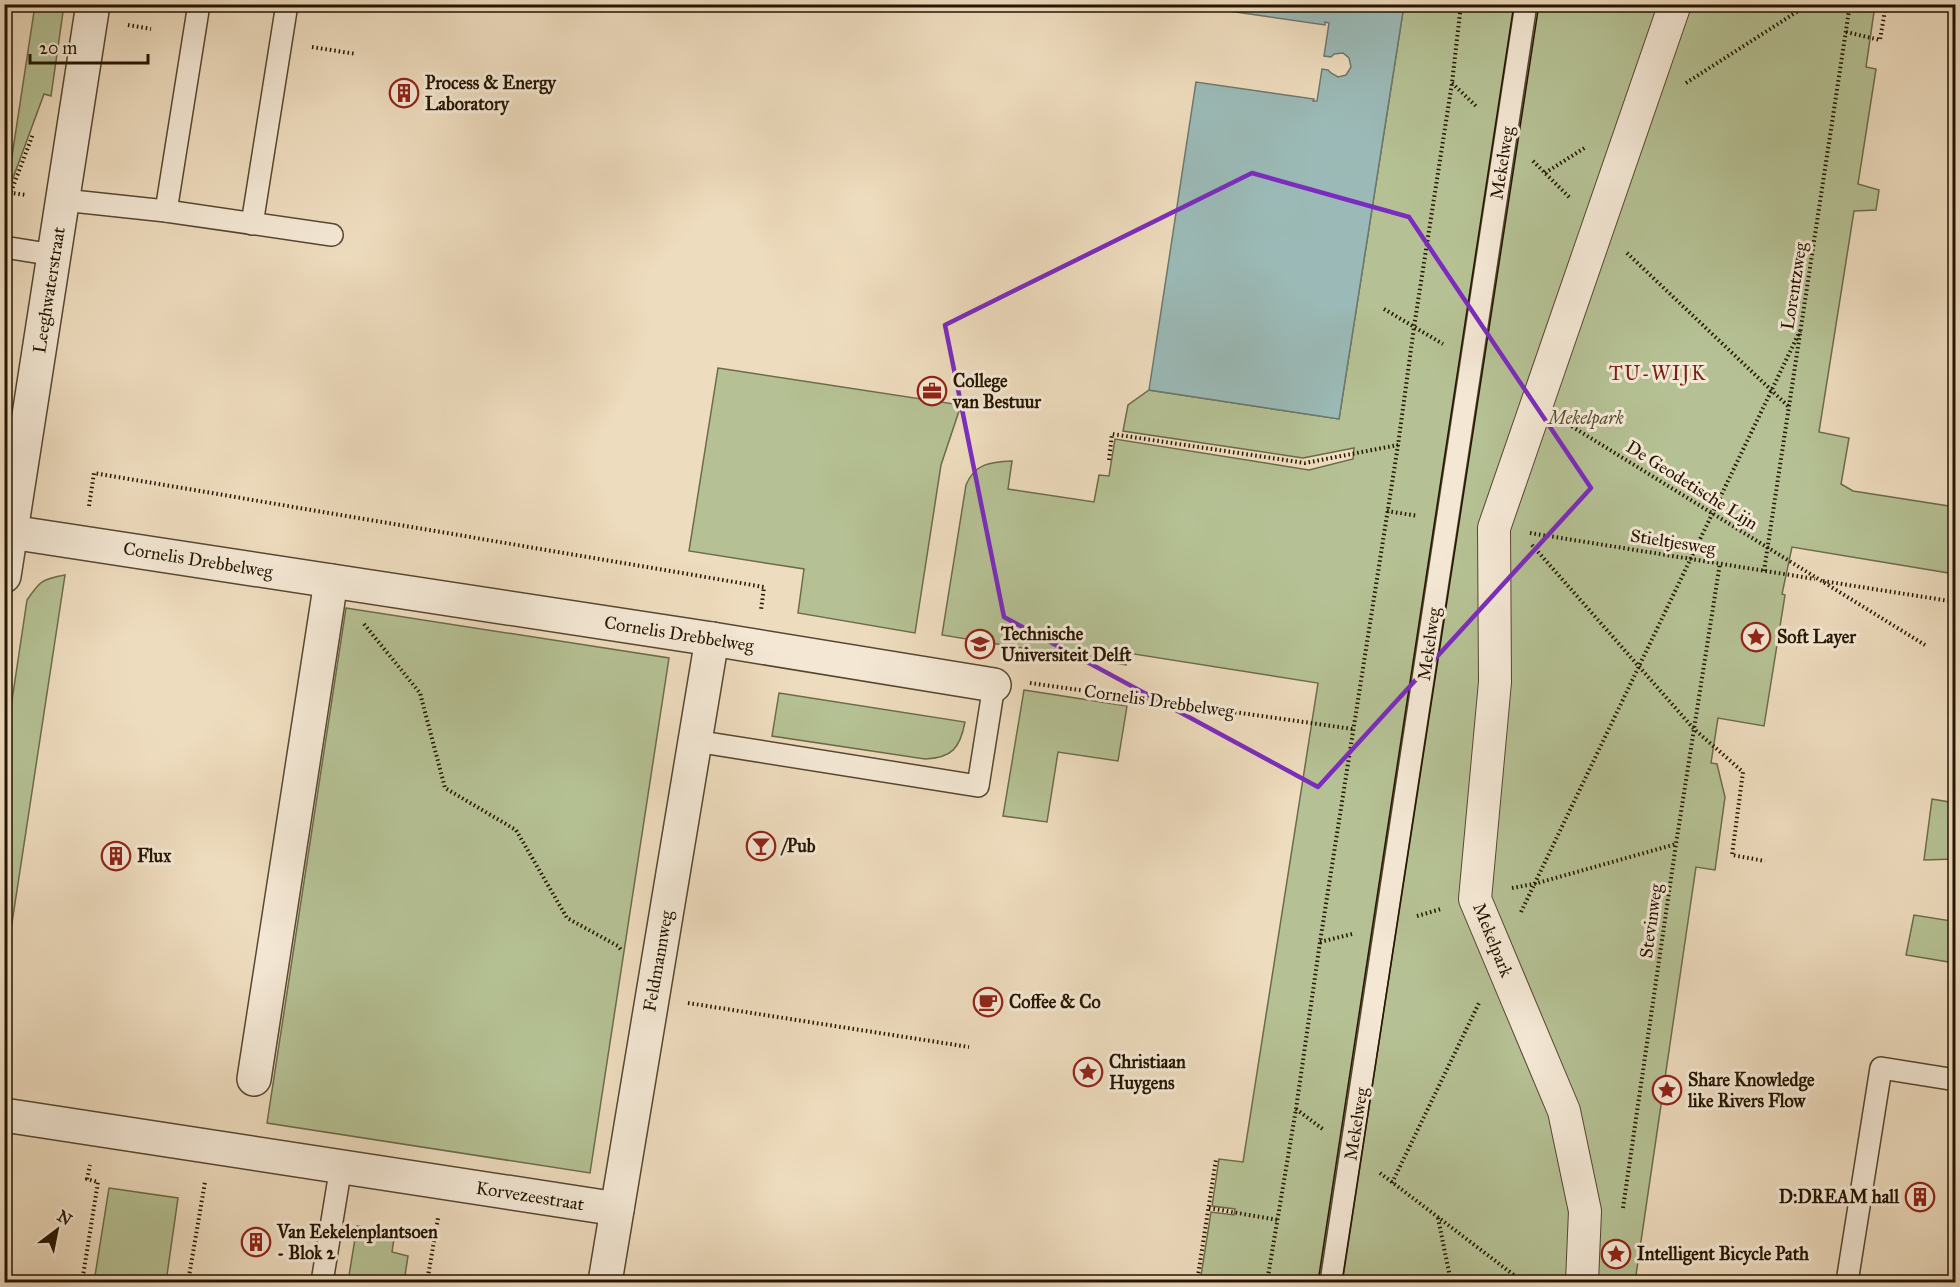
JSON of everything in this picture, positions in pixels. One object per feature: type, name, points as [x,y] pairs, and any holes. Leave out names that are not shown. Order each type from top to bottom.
[{"type":"street","name":"Leeghwaterstraat","points":[[4,576],[8,531],[93,4]]},
{"type":"street","name":"Mekelpark","points":[[1582,1282],[1585,1211],[1564,1111],[1475,899],[1506,530],[1537,404],[1675,4]]},
{"type":"street","name":"Cornelis Drebbelweg","points":[[8,531],[83,542],[329,596],[712,639],[994,685]]},
{"type":"street","points":[[254,1079],[329,596]]},
{"type":"street","name":"Feldmannweg","points":[[605,1282],[712,639]]},
{"type":"street","name":"Korvezeestraat","points":[[4,1115],[617,1209]]},
{"type":"lane","points":[[166,211],[199,4]]},
{"type":"lane","points":[[252,224],[287,4]]},
{"type":"lane","name":"Mekelweg","points":[[1332,1282],[1526,4]]},
{"type":"lane","points":[[63,200],[166,211],[333,236]]},
{"type":"lane","points":[[4,248],[54,255]]},
{"type":"lane","points":[[695,741],[978,786],[994,685]]},
{"type":"lane","points":[[1848,1282],[1881,1068],[1956,1080]]},
{"type":"lane","points":[[322,1282],[341,1166]]},
{"type":"path","points":[[1267,1282],[1296,1109],[1398,445],[1413,327],[1452,82],[1461,4]]},
{"type":"path","points":[[1685,84],[1809,4]]},
{"type":"path","name":"Lorentzweg","points":[[1764,571],[1850,4]]},
{"type":"path","points":[[1846,32],[1880,40],[1886,4]]},
{"type":"path","points":[[281,42],[356,54]]},
{"type":"path","points":[[5,192],[17,193]]},
{"type":"path","points":[[1627,252],[1790,408]]},
{"type":"path","points":[[1384,309],[1472,362]]},
{"type":"path","points":[[1517,920],[1800,331]]},
{"type":"path","name":"De Geodetische Lijn","points":[[1537,404],[1925,645]]},
{"type":"path","points":[[1109,460],[1112,434],[1305,463],[1398,445]]},
{"type":"path","points":[[83,542],[94,473],[764,587],[756,647]]},
{"type":"path","points":[[1387,510],[1447,520]]},
{"type":"path","points":[[1506,530],[1694,729],[1743,772],[1732,855],[1765,861]]},
{"type":"path","name":"Stieltjesweg","points":[[1506,530],[1956,602]]},
{"type":"path","name":"Stevinweg","points":[[1622,1213],[1720,563]]},
{"type":"path","points":[[329,596],[356,614],[420,693],[445,788],[516,830],[567,918],[618,946],[652,997],[969,1047]]},
{"type":"path","name":"Cornelis Drebbelweg","points":[[994,685],[1014,681],[1353,729]]},
{"type":"path","points":[[1512,888],[1534,884],[1676,844]]},
{"type":"path","points":[[1392,1183],[1483,993]]},
{"type":"path","points":[[1296,1109],[1523,1282]]},
{"type":"path","points":[[82,1282],[98,1182],[87,1179],[96,1129]]},
{"type":"path","points":[[188,1282],[211,1146]]},
{"type":"path","points":[[1197,1282],[1216,1159]]},
{"type":"path","points":[[428,1282],[444,1182]]},
{"type":"path","points":[[1209,1209],[1278,1220]]},
{"type":"path","points":[[1438,1217],[1451,1282]]},
{"type":"highlighted area","points":[[1252,173],[1409,217],[1591,488],[1318,787],[1004,617],[945,325]]},
{"type":"green space","points":[[35,5],[64,5],[51,96],[44,94],[9,189],[7,189]]},
{"type":"green space","name":"Mekelpark","points":[[1404,5],[1875,5],[1866,67],[1876,69],[1858,184],[1879,190],[1876,210],[1854,211],[1819,432],[1849,438],[1841,484],[1853,491],[1955,507],[1955,574],[1792,547],[1782,594],[1785,595],[1764,726],[1718,718],[1711,763],[1717,764],[1725,797],[1715,870],[1696,867],[1635,1282],[1200,1282],[1211,1212],[1234,1215],[1235,1209],[1212,1206],[1219,1159],[1243,1162],[1318,683],[1128,653],[1126,665],[942,635],[966,485],[974,472],[984,465],[1012,461],[1008,489],[1094,502],[1099,475],[1109,476],[1115,439],[1309,470],[1353,459],[1354,448],[1303,458],[1123,431],[1128,405],[1149,390],[1339,419]]},
{"type":"green space","points":[[718,368],[961,405],[941,465],[915,633],[798,613],[804,569],[689,551]]},
{"type":"green space","points":[[65,575],[5,969],[5,747],[27,600],[42,582]]},
{"type":"green space","points":[[346,608],[669,658],[590,1173],[267,1123]]},
{"type":"green space","points":[[1024,690],[1127,706],[1118,761],[1058,752],[1047,822],[1003,816]]},
{"type":"green space","points":[[779,693],[965,722],[960,739],[953,750],[942,756],[925,759],[772,736]]},
{"type":"green space","points":[[1932,799],[1955,803],[1955,859],[1924,860]]},
{"type":"green space","points":[[1952,907],[1955,908],[1955,963],[1906,955],[1914,915],[1951,921]]},
{"type":"green space","points":[[109,1188],[178,1198],[166,1282],[94,1282]]},
{"type":"green space","points":[[357,1226],[395,1232],[392,1252],[408,1256],[404,1282],[348,1282]]},
{"type":"water","points":[[1187,5],[1404,5],[1339,419],[1149,390],[1196,82],[1317,101],[1322,69],[1338,77],[1346,75],[1351,67],[1349,58],[1343,53],[1334,54],[1331,57],[1324,56],[1329,23],[1325,22],[1325,25]]},
{"type":"tram line","points":[[1318,1282],[1514,4]]},
{"type":"tram line","points":[[1342,1282],[1539,4]]},
{"type":"place","name":"Process & Energy Laboratory","points":[[404,93]]},
{"type":"place","name":"College van Bestuur","points":[[932,391]]},
{"type":"place","name":"Soft Layer","points":[[1756,637]]},
{"type":"place","name":"Technische Universiteit Delft","points":[[980,644]]},
{"type":"place","name":"/Pub","points":[[761,846]]},
{"type":"place","name":"Flux","points":[[116,856]]},
{"type":"place","name":"Coffee & Co","points":[[988,1002]]},
{"type":"place","name":"Christiaan Huygens","points":[[1088,1072]]},
{"type":"place","name":"Share Knowledge like Rivers Flow","points":[[1667,1090]]},
{"type":"place","name":"D:DREAM hall","points":[[1920,1197]]},
{"type":"place","name":"Van Eekelenplantsoen - Blok 2","points":[[256,1242]]},
{"type":"place","name":"Intelligent Bicycle Path","points":[[1616,1254]]},
{"type":"district","name":"TU-WIJK","points":[[1658,373]]}]
